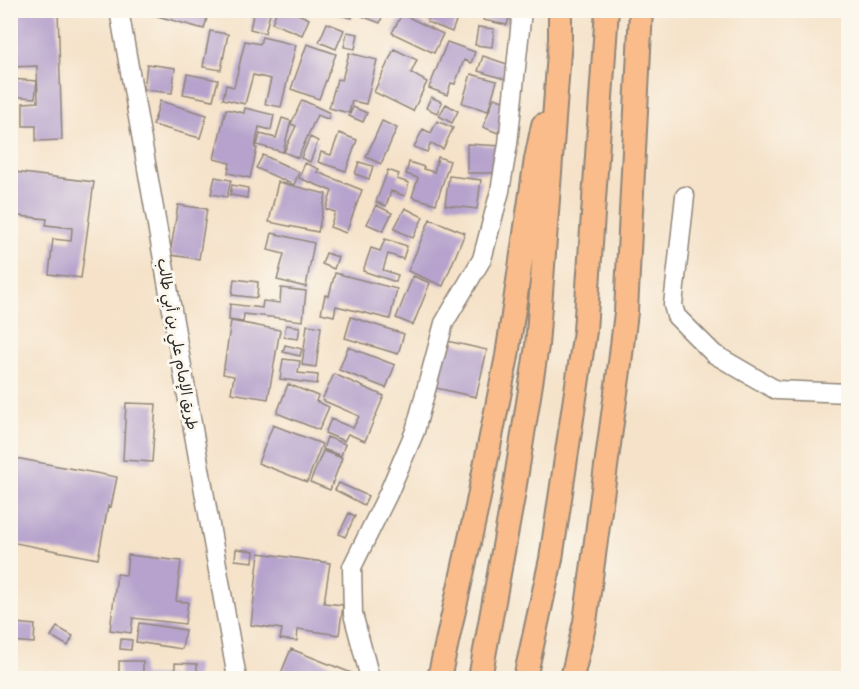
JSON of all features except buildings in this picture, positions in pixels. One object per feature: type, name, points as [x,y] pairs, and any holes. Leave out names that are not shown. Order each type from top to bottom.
[{"type":"main road","points":[[480,678],[537,346],[560,39],[560,10]]},
{"type":"main road","points":[[525,678],[551,559],[585,331],[607,10]]},
{"type":"main road","points":[[572,678],[585,622],[626,312],[641,10]]},
{"type":"main road","points":[[439,678],[477,507],[507,356],[536,159],[560,39]]},
{"type":"street","name":"طريق الإمام علي بن أبي طالب","points":[[119,10],[237,678]]},
{"type":"street","points":[[370,678],[353,614],[352,567],[415,432],[444,323],[482,259],[500,191],[508,144],[522,10]]},
{"type":"street","points":[[685,196],[673,305],[676,316],[714,354],[776,390],[849,393]]}]
